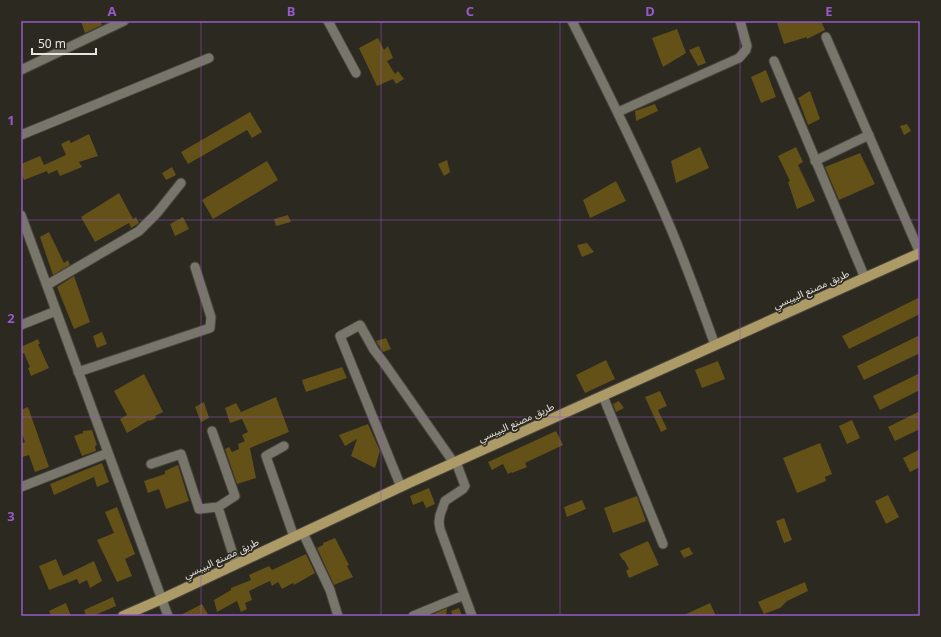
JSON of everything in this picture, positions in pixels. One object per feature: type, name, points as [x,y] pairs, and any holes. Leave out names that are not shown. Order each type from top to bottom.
[{"type":"main road","name":"طريق مصنع البيبسي","points":[[122,616],[162,599],[455,462],[920,253]]},
{"type":"street","points":[[21,70],[124,21]]},
{"type":"street","points":[[328,21],[356,73]]},
{"type":"street","points":[[572,21],[618,112],[671,230],[715,345]]},
{"type":"street","points":[[618,112],[739,58],[746,50],[747,46],[740,21]]},
{"type":"street","points":[[826,37],[920,253]]},
{"type":"street","points":[[21,135],[209,58]]},
{"type":"street","points":[[774,61],[864,278]]},
{"type":"street","points":[[815,161],[869,135]]},
{"type":"street","points":[[47,285],[139,231],[167,201],[181,183]]},
{"type":"street","points":[[21,215],[168,616]]},
{"type":"street","points":[[78,372],[210,328],[212,317],[195,267]]},
{"type":"street","points":[[21,325],[56,311]]},
{"type":"street","points":[[401,487],[340,336],[360,326],[374,350],[455,462],[465,486],[445,501],[439,522],[472,616]]},
{"type":"street","points":[[603,396],[663,544]]},
{"type":"street","points":[[152,464],[181,454],[199,509],[218,507],[235,496],[212,431]]},
{"type":"street","points":[[284,446],[266,456],[299,535],[330,590],[338,616]]},
{"type":"street","points":[[21,488],[108,453]]},
{"type":"street","points":[[218,507],[236,564]]},
{"type":"street","points":[[413,616],[464,595]]},
{"type":"building","points":[[81,21],[100,21],[102,25],[85,33]]},
{"type":"building","points":[[783,21],[821,21],[825,30],[807,39],[807,37],[784,44],[777,23]]},
{"type":"building","points":[[677,29],[686,53],[663,67],[652,38]]},
{"type":"building","points":[[378,38],[384,50],[388,46],[393,58],[387,61],[395,74],[398,71],[404,79],[396,84],[393,79],[377,86],[359,48]]},
{"type":"building","points":[[699,46],[706,63],[698,66],[689,50]]},
{"type":"building","points":[[766,70],[776,97],[761,103],[751,77]]},
{"type":"building","points":[[810,91],[820,119],[808,125],[798,98]]},
{"type":"building","points":[[655,104],[658,111],[636,121],[635,111]]},
{"type":"building","points":[[250,112],[262,132],[252,138],[247,130],[188,164],[181,152]]},
{"type":"building","points":[[907,124],[911,131],[904,135],[900,126]]},
{"type":"building","points":[[89,134],[98,156],[79,162],[82,167],[60,176],[57,170],[48,174],[47,171],[24,180],[21,172],[21,164],[40,156],[44,165],[66,155],[61,144],[69,140],[71,143]]},
{"type":"building","points":[[700,147],[709,168],[676,183],[671,161]]},
{"type":"building","points":[[796,147],[803,162],[798,165],[815,201],[797,209],[788,182],[790,181],[778,156]]},
{"type":"building","points":[[860,153],[875,184],[839,200],[825,167]]},
{"type":"building","points":[[447,160],[450,172],[444,176],[438,164]]},
{"type":"building","points":[[267,161],[278,180],[213,219],[202,200]]},
{"type":"building","points":[[172,167],[176,175],[166,180],[162,173]]},
{"type":"building","points":[[616,181],[626,201],[590,218],[583,200]]},
{"type":"building","points":[[119,193],[133,219],[136,217],[139,223],[131,228],[129,223],[95,242],[81,217]]},
{"type":"building","points":[[288,215],[291,222],[276,226],[274,219]]},
{"type":"building","points":[[183,217],[189,229],[175,236],[170,224]]},
{"type":"building","points":[[49,232],[64,263],[68,260],[70,265],[53,275],[40,237]]},
{"type":"building","points":[[587,243],[594,252],[582,257],[577,245]]},
{"type":"building","points":[[74,276],[90,322],[74,329],[57,287]]},
{"type":"building","points":[[920,297],[920,314],[849,349],[842,336]]},
{"type":"building","points":[[102,332],[107,344],[97,348],[93,336]]},
{"type":"building","points":[[920,335],[920,353],[864,380],[857,366]]},
{"type":"building","points":[[386,338],[391,349],[383,352],[376,341]]},
{"type":"building","points":[[38,339],[40,344],[38,344],[49,368],[31,376],[28,368],[30,367],[24,353],[21,354],[21,347]]},
{"type":"building","points":[[606,360],[615,379],[585,393],[576,375]]},
{"type":"building","points":[[718,361],[725,379],[702,388],[695,370]]},
{"type":"building","points":[[342,367],[347,378],[306,392],[302,380]]},
{"type":"building","points":[[920,373],[920,390],[880,410],[873,396]]},
{"type":"building","points":[[144,374],[163,412],[155,416],[156,418],[150,421],[149,420],[127,433],[120,419],[127,415],[114,391]]},
{"type":"building","points":[[660,391],[667,406],[658,410],[667,429],[661,432],[645,397]]},
{"type":"building","points":[[276,397],[289,432],[250,448],[256,478],[237,484],[225,449],[229,447],[232,452],[239,449],[238,444],[245,441],[242,435],[248,432],[242,419],[230,423],[225,408],[236,403],[241,412]]},
{"type":"building","points":[[619,401],[624,408],[616,412],[613,404]]},
{"type":"building","points":[[204,402],[209,418],[201,422],[195,407]]},
{"type":"building","points":[[28,407],[49,467],[35,472],[29,455],[22,457],[21,453],[21,444],[25,442],[21,431],[21,410]]},
{"type":"building","points":[[920,411],[920,429],[895,441],[888,427]]},
{"type":"building","points":[[852,420],[860,438],[847,444],[839,426]]},
{"type":"building","points":[[368,424],[380,451],[375,468],[351,456],[357,439],[345,446],[339,435]]},
{"type":"building","points":[[92,430],[97,445],[95,446],[96,451],[82,456],[74,436],[83,433],[83,431]]},
{"type":"building","points":[[556,431],[563,445],[525,463],[527,467],[508,474],[503,464],[492,470],[488,462]]},
{"type":"building","points":[[820,443],[832,474],[825,477],[826,481],[797,493],[783,458]]},
{"type":"building","points":[[920,449],[920,467],[910,472],[903,458]]},
{"type":"building","points":[[102,463],[109,482],[97,487],[94,477],[54,495],[50,484]]},
{"type":"building","points":[[178,465],[189,501],[166,509],[159,489],[148,493],[144,481],[165,474],[165,471]]},
{"type":"building","points":[[429,488],[435,504],[426,508],[423,501],[413,505],[410,496]]},
{"type":"building","points":[[888,495],[899,517],[886,524],[875,501]]},
{"type":"building","points":[[637,496],[646,521],[613,533],[604,508]]},
{"type":"building","points":[[582,500],[586,509],[567,517],[564,507]]},
{"type":"building","points":[[117,507],[135,554],[125,559],[132,576],[117,582],[97,540],[114,533],[105,512]]},
{"type":"building","points":[[784,518],[792,540],[784,543],[776,521]]},
{"type":"building","points":[[335,538],[349,565],[347,566],[353,577],[334,585],[317,548],[323,545],[323,543]]},
{"type":"building","points":[[648,541],[659,565],[629,578],[626,571],[629,569],[619,554]]},
{"type":"building","points":[[689,547],[693,554],[684,558],[680,551]]},
{"type":"building","points":[[306,554],[315,573],[294,585],[293,583],[282,589],[278,582],[272,586],[270,581],[249,591],[252,600],[245,603],[247,609],[241,612],[237,601],[217,612],[214,600],[231,590],[231,588],[251,580],[249,575],[269,566],[272,570]]},
{"type":"building","points":[[56,559],[63,576],[94,561],[102,581],[90,588],[87,580],[79,584],[77,579],[49,590],[39,566]]},
{"type":"building","points":[[805,582],[808,591],[787,601],[780,608],[764,614],[758,602]]},
{"type":"building","points":[[113,597],[116,606],[93,616],[86,616],[84,610]]},
{"type":"building","points":[[66,603],[71,616],[51,616],[49,611]]},
{"type":"building","points":[[710,603],[716,616],[682,616]]},
{"type":"building","points":[[202,604],[209,616],[179,616]]},
{"type":"building","points":[[447,608],[446,616],[429,616]]},
{"type":"building","points":[[459,608],[462,616],[453,616],[451,611]]}]
